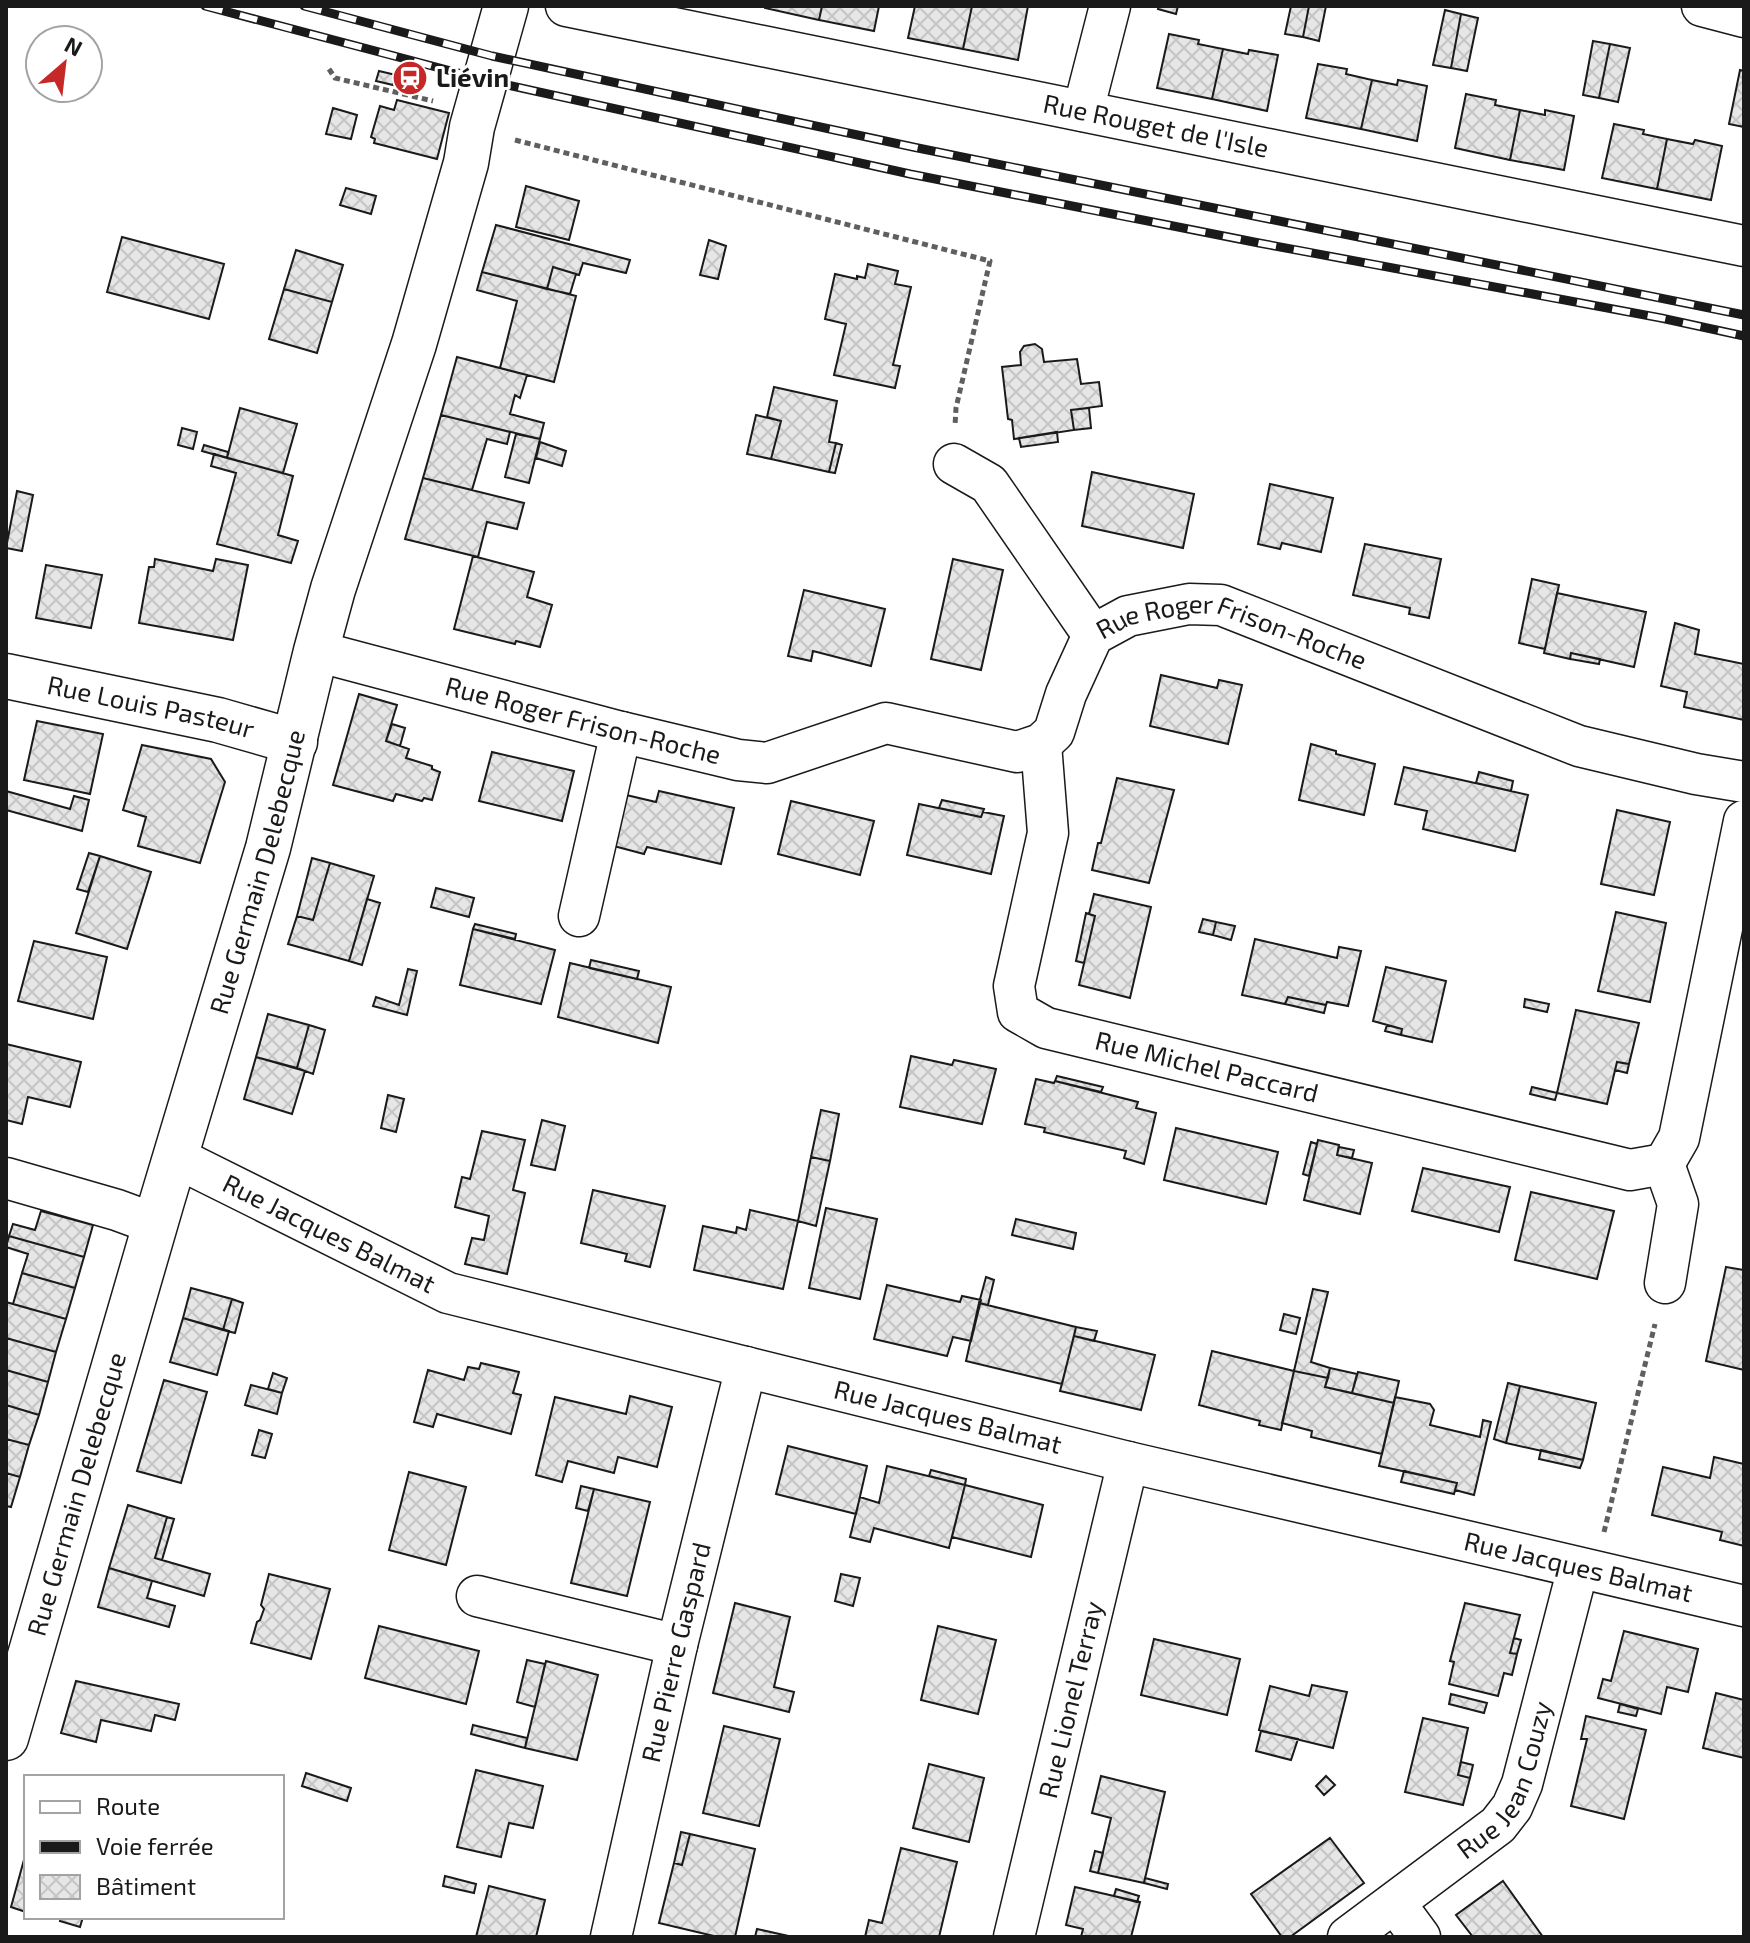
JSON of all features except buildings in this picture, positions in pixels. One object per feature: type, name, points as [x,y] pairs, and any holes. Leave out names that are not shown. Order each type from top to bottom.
[{"type":"street","name":"Rue Germain Delebecque","points":[[6,1738],[268,848],[316,651],[414,344],[466,163],[474,120],[506,6]]},
{"type":"street","name":"Rue Rouget de l'Isle","points":[[566,6],[1744,246]]},
{"type":"street","points":[[1083,111],[1110,6]]},
{"type":"street","points":[[1702,6],[1744,17]]},
{"type":"street","points":[[954,464],[989,484],[1093,635]]},
{"type":"street","name":"Rue Roger Frison-Roche","points":[[316,651],[738,760],[767,763],[886,723],[1017,752],[1041,744],[1054,732],[1066,694],[1093,635],[1128,616],[1189,604],[1221,605],[1579,746],[1696,774],[1744,782]]},
{"type":"street","name":"Rue Louis Pasteur","points":[[6,676],[218,720],[295,742]]},
{"type":"street","points":[[579,916],[621,732]]},
{"type":"street","name":"Rue Michel Paccard","points":[[1041,744],[1048,833],[1014,986],[1018,1012],[1046,1028],[1614,1167],[1630,1170],[1664,1164]]},
{"type":"street","points":[[1665,1283],[1678,1204],[1664,1164],[1679,1138],[1744,821]]},
{"type":"street","name":"Rue Jacques Balmat","points":[[175,1157],[448,1293],[1128,1462],[1744,1606]]},
{"type":"street","points":[[6,1178],[155,1224]]},
{"type":"street","name":"Rue Pierre Gaspard","points":[[611,1937],[677,1645],[746,1367]]},
{"type":"street","name":"Rue Lionel Terray","points":[[1014,1937],[1128,1462]]},
{"type":"street","name":"Rue Jean Couzy","points":[[1348,1937],[1498,1825],[1512,1807],[1522,1784],[1586,1570]]},
{"type":"street","points":[[477,1596],[677,1645]]},
{"type":"street","points":[[1395,1903],[1420,1937]]},
{"type":"path","points":[[329,69],[335,78],[474,120],[990,261],[956,408],[954,464]]},
{"type":"path","points":[[1586,1570],[1665,1283]]},
{"type":"railway","points":[[205,6],[485,80],[910,174],[1744,336]]},
{"type":"railway","points":[[304,6],[492,56],[913,147],[1744,315]]},
{"type":"place","name":"Liévin","points":[[410,78]]}]
